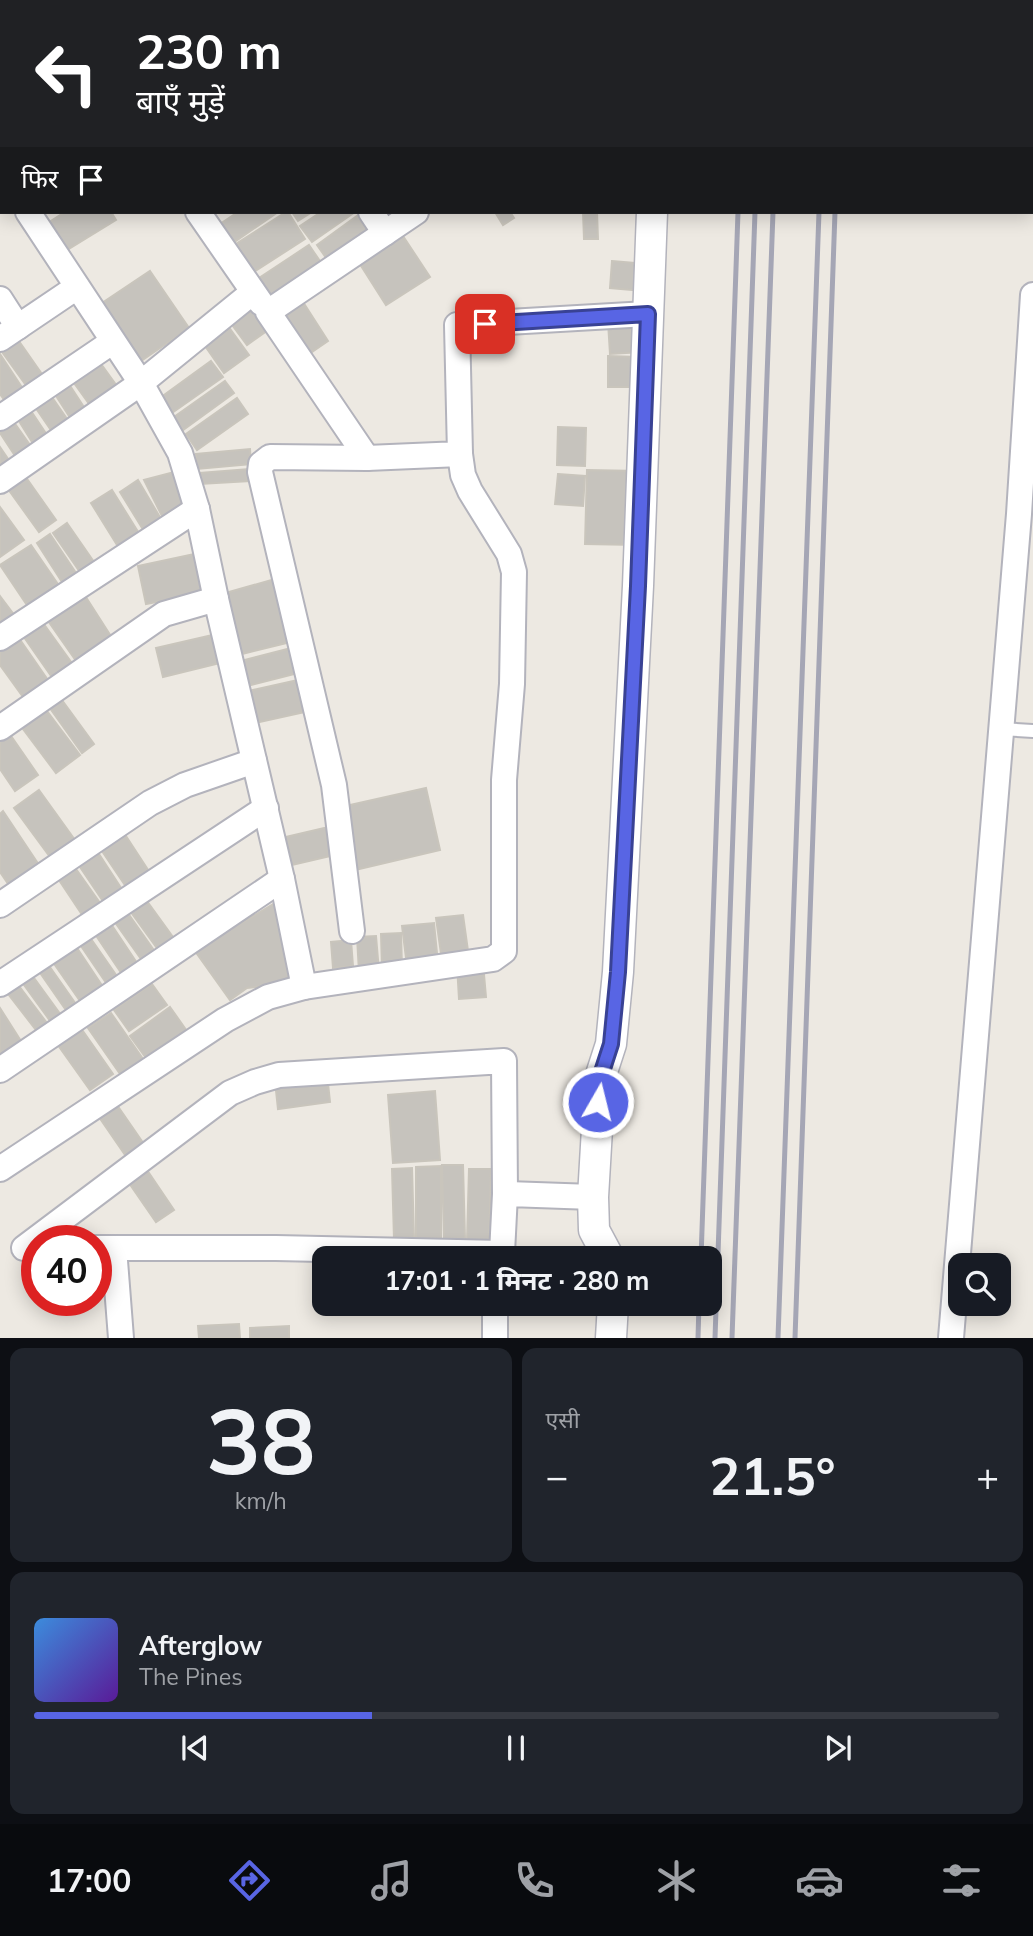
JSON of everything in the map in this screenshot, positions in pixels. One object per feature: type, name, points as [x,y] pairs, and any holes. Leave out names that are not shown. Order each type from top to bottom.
[{"type":"street","points":[[28,214],[141,383],[180,453],[197,509],[304,987]]},
{"type":"street","points":[[199,214],[366,458]]},
{"type":"street","points":[[372,214],[385,233]]},
{"type":"street","points":[[268,313],[413,214]]},
{"type":"street","points":[[603,1246],[594,1230],[593,1197],[600,1078],[611,1044],[618,958],[638,586],[652,214]]},
{"type":"street","points":[[0,299],[9,333],[77,287]]},
{"type":"street","points":[[0,481],[141,383],[253,292]]},
{"type":"street","points":[[951,1338],[1002,729],[1026,508],[1033,295]]},
{"type":"street","points":[[0,1169],[225,1020],[268,997],[304,987],[493,959],[504,951],[505,780],[512,684],[514,572],[509,554],[463,475],[460,454],[457,325],[648,314]]},
{"type":"street","points":[[0,418],[112,342]]},
{"type":"street","points":[[352,931],[334,785],[261,464],[270,457],[366,458],[460,454]]},
{"type":"street","points":[[0,638],[197,509]]},
{"type":"street","points":[[0,728],[164,614],[216,599]]},
{"type":"street","points":[[0,905],[150,803],[186,785],[254,761]]},
{"type":"street","points":[[0,984],[265,808]]},
{"type":"street","points":[[0,1070],[282,880]]},
{"type":"street","points":[[20,1248],[230,1093],[255,1082],[279,1075],[504,1061],[503,1246]]},
{"type":"street","points":[[505,1195],[593,1197]]},
{"type":"street","points":[[112,1248],[312,1249]]},
{"type":"street","points":[[112,1287],[121,1338]]},
{"type":"street","points":[[495,1316],[495,1338]]},
{"type":"street","points":[[611,1338],[612,1316]]},
{"type":"lane","points":[[1002,729],[1033,731]]},
{"type":"building","points":[[62,214],[112,214],[116,220],[64,252],[46,224]]},
{"type":"building","points":[[235,214],[275,214],[230,245],[217,226]]},
{"type":"building","points":[[283,214],[289,214],[305,239],[249,275],[231,247]]},
{"type":"building","points":[[293,214],[309,214],[298,221]]},
{"type":"building","points":[[318,214],[352,214],[312,242],[300,226]]},
{"type":"building","points":[[496,214],[511,214],[514,218],[503,225]]},
{"type":"building","points":[[583,214],[597,214],[598,239],[584,239]]},
{"type":"building","points":[[357,216],[370,233],[329,262],[317,245]]},
{"type":"building","points":[[401,233],[430,277],[386,305],[358,261]]},
{"type":"building","points":[[309,245],[324,267],[271,301],[256,280]]},
{"type":"building","points":[[612,261],[646,264],[643,291],[610,288]]},
{"type":"building","points":[[150,271],[189,328],[138,363],[99,305]]},
{"type":"building","points":[[251,301],[271,328],[247,345],[227,318]]},
{"type":"building","points":[[303,302],[328,341],[306,356],[280,317]]},
{"type":"building","points":[[640,320],[642,352],[610,354],[608,322]]},
{"type":"building","points":[[228,326],[249,355],[224,373],[203,343]]},
{"type":"building","points":[[14,334],[44,377],[28,388],[0,349]]},
{"type":"building","points":[[0,354],[25,392],[7,404],[0,394]]},
{"type":"building","points":[[608,356],[638,357],[638,387],[608,387]]},
{"type":"building","points":[[96,357],[122,393],[95,412],[69,376]]},
{"type":"building","points":[[211,361],[223,377],[172,413],[160,398]]},
{"type":"building","points":[[65,378],[91,418],[76,427],[51,388]]},
{"type":"building","points":[[225,381],[234,393],[183,430],[174,417]]},
{"type":"building","points":[[47,390],[74,429],[57,439],[31,401]]},
{"type":"building","points":[[237,398],[248,414],[197,450],[186,434]]},
{"type":"building","points":[[27,405],[53,444],[39,453],[14,413]]},
{"type":"building","points":[[11,418],[37,455],[21,465],[0,433],[0,426]]},
{"type":"building","points":[[558,427],[586,428],[585,466],[557,465]]},
{"type":"building","points":[[0,447],[15,469],[0,468]]},
{"type":"building","points":[[250,449],[251,464],[197,469],[196,454]]},
{"type":"building","points":[[249,469],[250,481],[200,484],[200,473]]},
{"type":"building","points":[[182,470],[190,504],[163,518],[144,480]]},
{"type":"building","points":[[587,470],[639,471],[637,545],[585,544]]},
{"type":"building","points":[[558,474],[585,476],[583,506],[555,504]]},
{"type":"building","points":[[25,476],[56,520],[39,532],[8,489]]},
{"type":"building","points":[[138,480],[161,519],[144,531],[120,492]]},
{"type":"building","points":[[112,490],[140,535],[119,548],[91,503]]},
{"type":"building","points":[[0,507],[24,540],[0,557]]},
{"type":"building","points":[[67,523],[94,562],[80,572],[53,533]]},
{"type":"building","points":[[50,534],[78,576],[64,585],[37,543]]},
{"type":"building","points":[[31,545],[62,590],[31,611],[0,565]]},
{"type":"building","points":[[204,552],[212,591],[146,604],[138,566]]},
{"type":"building","points":[[282,577],[299,640],[238,655],[222,594]]},
{"type":"building","points":[[82,591],[114,641],[79,665],[44,615]]},
{"type":"building","points":[[0,596],[15,616],[0,627]]},
{"type":"building","points":[[38,616],[74,666],[54,680],[19,630]]},
{"type":"building","points":[[14,631],[50,683],[26,701],[0,665],[0,641]]},
{"type":"building","points":[[217,634],[224,662],[163,677],[156,648]]},
{"type":"building","points":[[299,646],[306,671],[243,687],[237,662]]},
{"type":"building","points":[[307,678],[314,710],[251,724],[244,692]]},
{"type":"building","points":[[59,696],[94,744],[82,753],[47,704]]},
{"type":"building","points":[[44,707],[80,755],[56,773],[20,725]]},
{"type":"building","points":[[9,733],[38,775],[15,791],[0,769],[0,739]]},
{"type":"building","points":[[426,788],[440,850],[355,870],[341,807]]},
{"type":"building","points":[[39,790],[80,847],[56,865],[14,808]]},
{"type":"building","points":[[3,811],[43,871],[13,891],[0,872],[0,814]]},
{"type":"building","points":[[333,826],[339,854],[283,867],[277,839]]},
{"type":"building","points":[[124,833],[152,876],[129,891],[100,848]]},
{"type":"building","points":[[97,851],[125,894],[107,907],[78,864]]},
{"type":"building","points":[[76,869],[105,910],[87,922],[59,880]]},
{"type":"building","points":[[144,897],[178,944],[162,955],[128,908]]},
{"type":"building","points":[[275,903],[295,982],[247,988],[230,1000],[195,951]]},
{"type":"building","points":[[125,909],[158,956],[146,966],[112,918]]},
{"type":"building","points":[[463,915],[469,958],[442,961],[436,918]]},
{"type":"building","points":[[109,921],[141,969],[126,980],[93,931]]},
{"type":"building","points":[[434,923],[438,963],[407,966],[402,926]]},
{"type":"building","points":[[401,933],[402,968],[382,968],[381,934]]},
{"type":"building","points":[[89,936],[121,982],[111,990],[79,943]]},
{"type":"building","points":[[376,936],[379,971],[359,972],[357,937]]},
{"type":"building","points":[[71,939],[107,993],[85,1008],[48,955]]},
{"type":"building","points":[[351,940],[353,966],[333,968],[331,942]]},
{"type":"building","points":[[45,960],[80,1010],[70,1016],[36,967]]},
{"type":"building","points":[[483,963],[486,997],[459,999],[457,965]]},
{"type":"building","points":[[29,971],[66,1022],[56,1029],[19,978]]},
{"type":"building","points":[[16,982],[53,1031],[43,1039],[5,990]]},
{"type":"building","points":[[152,984],[167,1005],[129,1031],[114,1010]]},
{"type":"building","points":[[170,1007],[189,1034],[149,1062],[130,1036]]},
{"type":"building","points":[[0,1008],[26,1049],[0,1066]]},
{"type":"building","points":[[111,1013],[143,1059],[120,1074],[88,1028]]},
{"type":"building","points":[[78,1024],[113,1074],[90,1090],[55,1041]]},
{"type":"building","points":[[327,1074],[330,1102],[278,1109],[275,1081]]},
{"type":"building","points":[[435,1091],[440,1160],[393,1163],[388,1095]]},
{"type":"building","points":[[117,1105],[148,1150],[130,1162],[99,1117]]},
{"type":"building","points":[[442,1165],[463,1165],[465,1239],[444,1240]]},
{"type":"building","points":[[441,1166],[441,1238],[416,1238],[416,1167]]},
{"type":"building","points":[[412,1168],[414,1238],[394,1239],[392,1169]]},
{"type":"building","points":[[469,1169],[491,1169],[489,1242],[467,1241]]},
{"type":"building","points":[[147,1170],[174,1210],[156,1222],[129,1183]]},
{"type":"building","points":[[239,1324],[240,1338],[199,1338],[198,1326]]},
{"type":"building","points":[[289,1326],[289,1338],[250,1338],[250,1328]]},
{"type":"railway","points":[[701,1246],[738,214]]},
{"type":"railway","points":[[715,1338],[755,214]]},
{"type":"railway","points":[[732,1338],[773,214]]},
{"type":"railway","points":[[778,1338],[819,214]]},
{"type":"railway","points":[[795,1338],[835,214]]},
{"type":"railway","points":[[698,1338],[699,1316]]},
{"type":"route","points":[[485,324],[648,314],[638,586],[618,972],[611,1044],[600,1078],[598,1102]]}]
